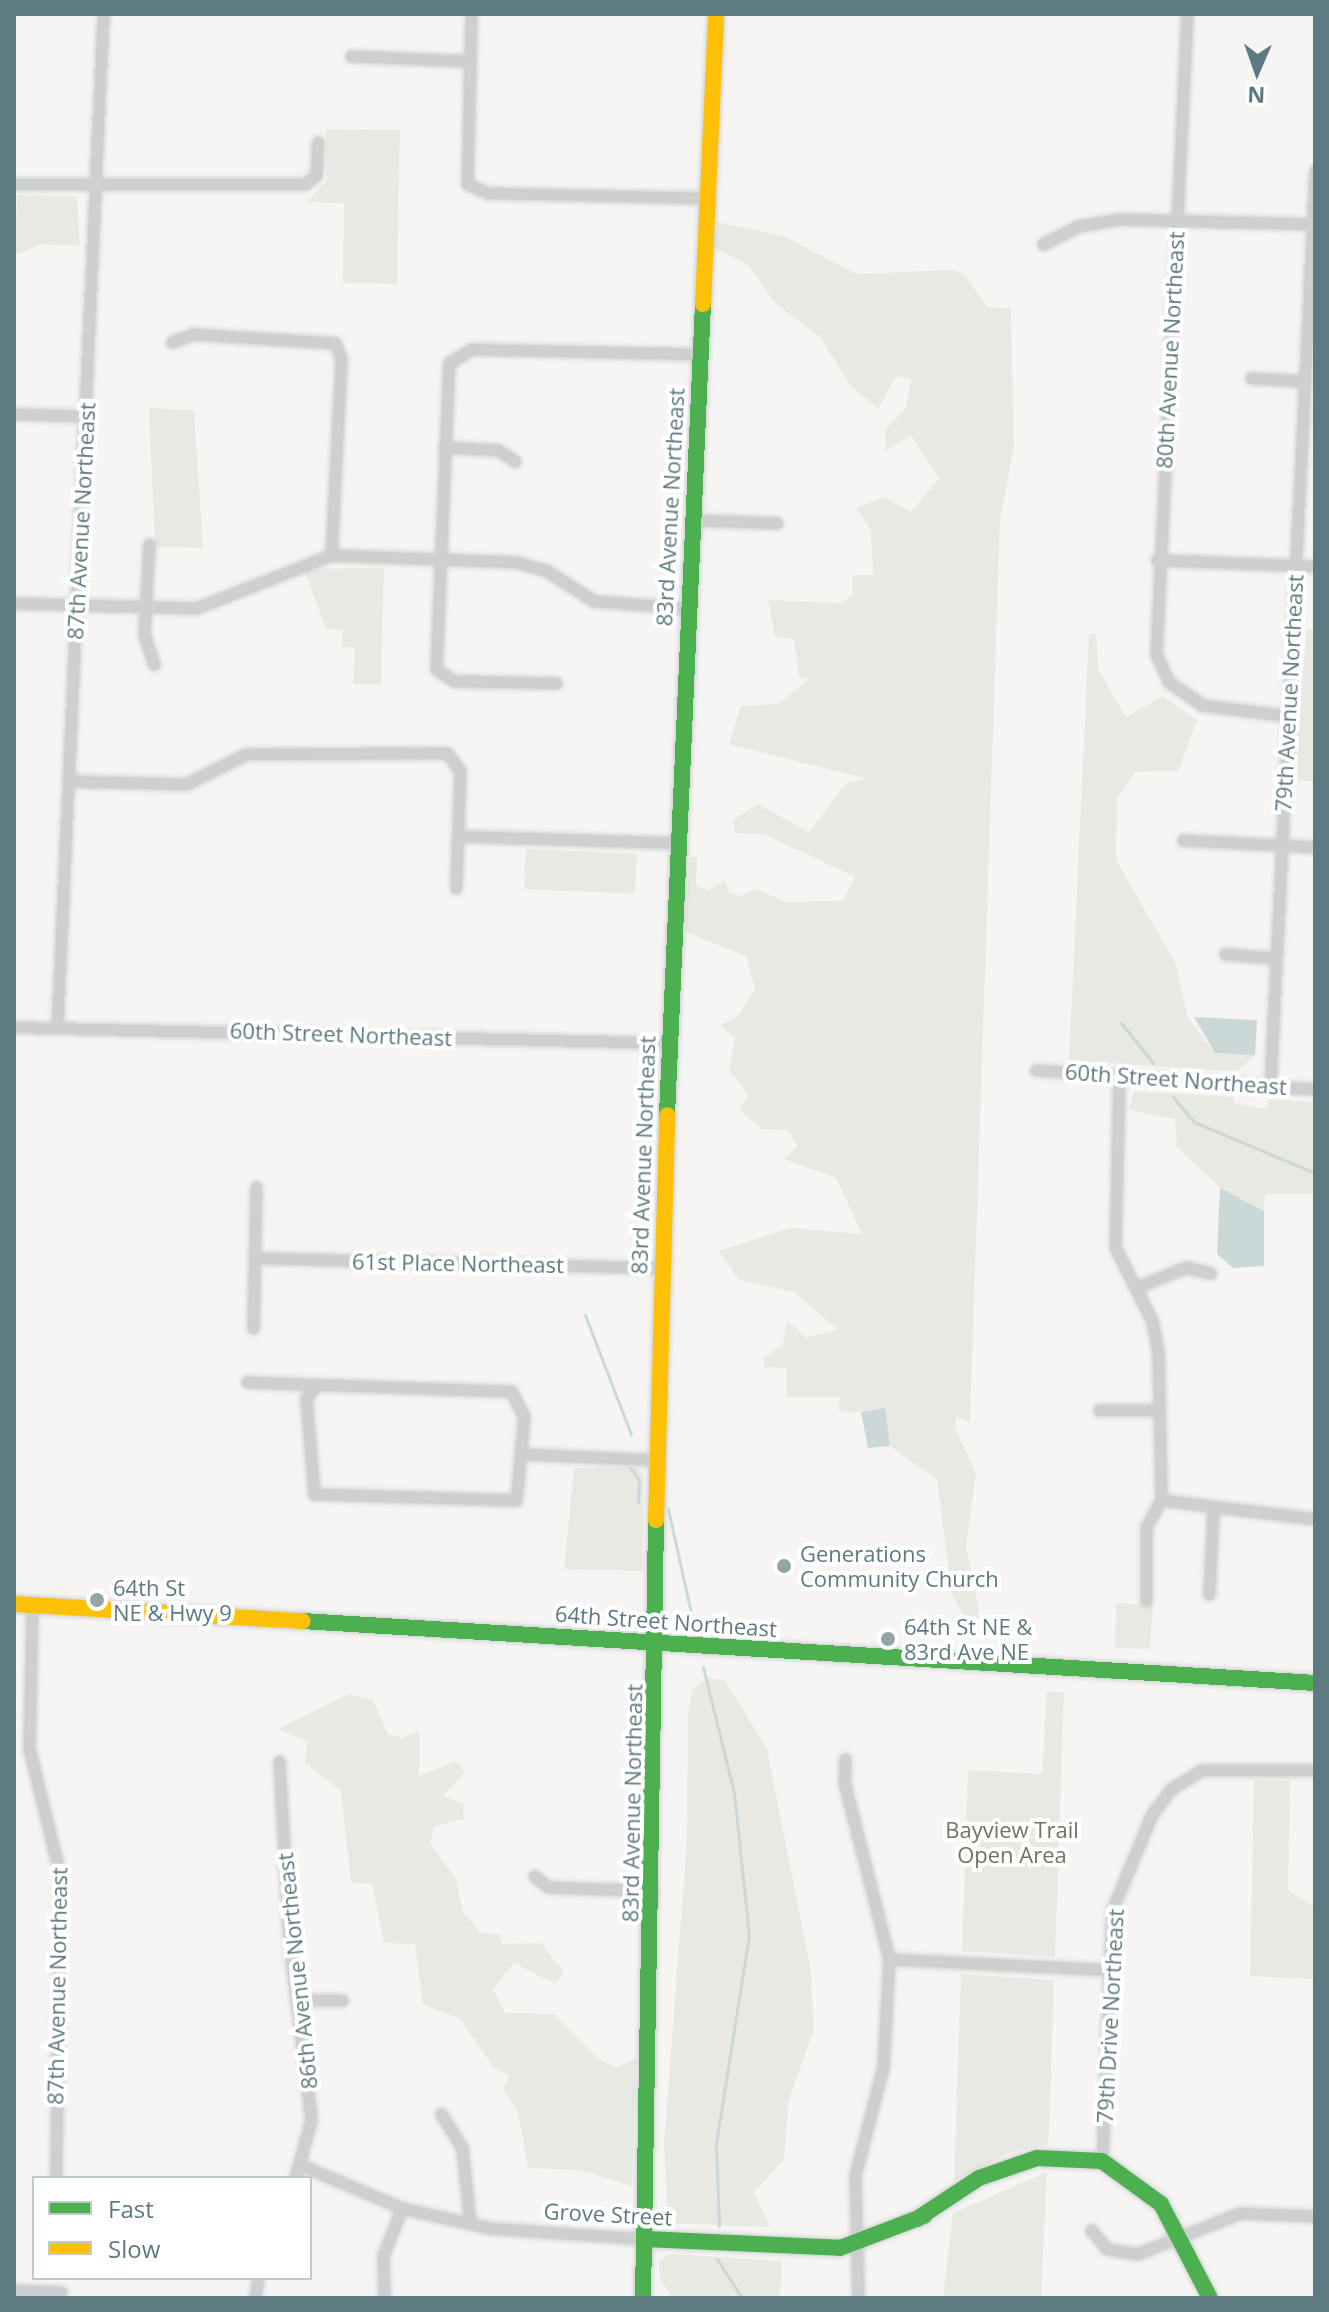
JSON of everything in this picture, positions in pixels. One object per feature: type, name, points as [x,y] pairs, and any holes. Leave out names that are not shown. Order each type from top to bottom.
[{"type":"street","name":"87th Avenue Northeast","points":[[57,1028],[103,14]]},
{"type":"street","points":[[471,14],[464,175],[475,189],[705,198]]},
{"type":"street","name":"83rd Avenue Northeast","points":[[643,2298],[653,1891],[660,1268],[675,843],[716,14]]},
{"type":"street","name":"80th Avenue Northeast","points":[[1187,14],[1155,644],[1169,682],[1214,709],[1288,716]]},
{"type":"street","points":[[351,56],[469,61]]},
{"type":"street","points":[[14,184],[96,187],[305,184],[316,175],[318,142]]},
{"type":"street","name":"79th Avenue Northeast","points":[[1270,1086],[1315,171]]},
{"type":"street","points":[[1043,244],[1092,222],[1176,220],[1314,224]]},
{"type":"street","points":[[172,342],[193,334],[335,343],[341,359],[331,555]]},
{"type":"street","points":[[556,683],[454,681],[439,673],[439,559],[448,370],[464,350],[700,354]]},
{"type":"street","points":[[1251,378],[1305,381]]},
{"type":"street","points":[[14,414],[86,416]]},
{"type":"street","points":[[444,447],[498,450],[515,461]]},
{"type":"street","points":[[692,520],[777,523]]},
{"type":"street","points":[[149,544],[146,607],[154,664]]},
{"type":"street","points":[[14,603],[204,607],[331,555],[528,564],[594,601],[687,608]]},
{"type":"street","points":[[1157,560],[1315,566]]},
{"type":"street","points":[[69,781],[186,784],[246,754],[454,756],[458,836],[456,888]]},
{"type":"street","points":[[458,836],[675,843]]},
{"type":"street","points":[[1183,840],[1315,847]]},
{"type":"street","points":[[1225,954],[1275,958]]},
{"type":"street","name":"60th Street Northeast","points":[[14,1027],[669,1043]]},
{"type":"street","name":"60th Street Northeast","points":[[1036,1070],[1315,1089]]},
{"type":"street","points":[[1119,1074],[1113,1230],[1155,1334],[1161,1500],[1146,1527],[1146,1600]]},
{"type":"street","points":[[253,1328],[256,1187]]},
{"type":"street","name":"61st Place Northeast","points":[[255,1258],[660,1268]]},
{"type":"street","points":[[1135,1288],[1186,1267],[1210,1273]]},
{"type":"street","points":[[247,1382],[313,1389],[511,1391],[522,1403],[523,1454],[516,1500],[314,1494],[306,1398],[313,1389]]},
{"type":"street","points":[[1099,1410],[1158,1410]]},
{"type":"street","points":[[523,1454],[658,1460]]},
{"type":"street","points":[[1161,1500],[1213,1509],[1315,1519]]},
{"type":"street","points":[[1209,1594],[1213,1509]]},
{"type":"street","name":"64th Street Northeast","points":[[14,1604],[1315,1683]]},
{"type":"street","name":"87th Avenue Northeast","points":[[32,1606],[29,1748],[60,1863],[56,2176]]},
{"type":"street","points":[[845,1759],[844,1782],[889,1959],[883,2067],[855,2173],[861,2245],[858,2298]]},
{"type":"street","name":"86th Avenue Northeast","points":[[279,1761],[297,2000],[311,2120],[303,2166],[296,2176]]},
{"type":"street","name":"79th Drive Northeast","points":[[1102,2161],[1110,1970],[1117,1889],[1171,1789],[1221,1766],[1315,1770]]},
{"type":"street","points":[[534,1876],[548,1887],[653,1891]]},
{"type":"street","points":[[889,1959],[1110,1970]]},
{"type":"street","points":[[297,2000],[342,2000]]},
{"type":"street","points":[[441,2114],[462,2148],[470,2223]]},
{"type":"street","name":"Grove Street","points":[[303,2166],[402,2208],[470,2223],[645,2239],[861,2245],[1006,2171],[1066,2155],[1102,2161],[1141,2183],[1182,2237],[1210,2298]]},
{"type":"street","points":[[384,2298],[383,2255],[402,2208]]},
{"type":"street","points":[[1091,2230],[1107,2249],[1129,2254],[1182,2237],[1240,2213],[1315,2216]]},
{"type":"street","points":[[14,2290],[60,2295]]},
{"type":"green space","points":[[326,129],[400,130],[397,284],[343,283],[344,203],[307,202],[327,180]]},
{"type":"green space","points":[[17,195],[77,197],[80,246],[43,244],[15,255]]},
{"type":"green space","points":[[717,222],[783,236],[857,274],[951,270],[963,273],[987,307],[1011,308],[1014,447],[1000,520],[970,1423],[956,1416],[955,1427],[976,1475],[966,1546],[979,1611],[975,1633],[952,1595],[937,1480],[890,1446],[884,1408],[851,1413],[838,1410],[840,1397],[786,1397],[787,1368],[764,1367],[764,1358],[783,1344],[787,1320],[806,1338],[837,1329],[794,1292],[739,1280],[719,1251],[791,1228],[862,1234],[836,1178],[784,1159],[798,1146],[787,1130],[761,1129],[739,1109],[749,1096],[729,1070],[735,1038],[721,1026],[740,1014],[755,989],[746,956],[685,932],[690,857],[697,857],[696,886],[708,890],[725,880],[729,893],[741,896],[756,889],[786,902],[843,901],[855,877],[764,834],[735,833],[733,820],[758,804],[809,832],[846,784],[867,779],[729,744],[741,706],[778,704],[809,679],[799,677],[794,639],[775,637],[768,600],[840,603],[853,596],[853,575],[873,575],[871,530],[856,508],[884,497],[911,512],[939,478],[911,435],[886,451],[885,430],[906,408],[911,379],[896,376],[878,409],[851,386],[820,337],[775,303],[748,265],[713,247]]},
{"type":"green space","points":[[149,408],[194,410],[203,548],[155,547]]},
{"type":"green space","points":[[384,568],[381,685],[353,684],[355,648],[342,647],[343,630],[326,629],[304,569]]},
{"type":"green space","points":[[1307,630],[1315,630],[1315,782],[1292,780]]},
{"type":"green space","points":[[1089,633],[1096,634],[1098,669],[1126,717],[1163,696],[1197,720],[1178,771],[1135,772],[1117,798],[1116,860],[1175,962],[1188,1018],[1215,1053],[1255,1055],[1236,1072],[1069,1060]]},
{"type":"green space","points":[[526,849],[637,854],[635,894],[524,889]]},
{"type":"green space","points":[[1134,1091],[1234,1097],[1234,1103],[1267,1109],[1269,1099],[1315,1102],[1315,1194],[1265,1194],[1264,1211],[1220,1188],[1177,1147],[1175,1119],[1129,1110]]},
{"type":"green space","points":[[637,1467],[644,1474],[642,1571],[564,1569],[574,1468]]},
{"type":"green space","points":[[1116,1603],[1153,1605],[1150,1649],[1115,1648]]},
{"type":"green space","points":[[707,1678],[725,1680],[767,1749],[810,1965],[814,2029],[788,2102],[784,2159],[754,2192],[770,2227],[668,2223],[664,2145],[687,1839],[688,1714],[693,1689]]},
{"type":"green space","name":"Bayview Trail Open Area","points":[[1047,1691],[1064,1692],[1055,1957],[962,1951],[968,1770],[1042,1774]]},
{"type":"green space","points":[[349,1694],[373,1700],[388,1734],[402,1738],[419,1730],[419,1776],[456,1761],[465,1772],[443,1796],[463,1804],[464,1819],[434,1826],[430,1843],[456,1879],[463,1912],[481,1933],[500,1935],[501,1944],[541,1943],[564,1973],[555,1984],[514,1963],[493,1989],[505,2013],[554,2014],[599,2059],[616,2067],[636,2059],[632,2186],[579,2170],[528,2168],[518,2112],[503,2090],[509,2076],[494,2068],[460,2019],[423,2004],[415,1944],[384,1943],[372,1884],[351,1883],[341,1791],[305,1763],[307,1742],[278,1729]]},
{"type":"green space","points":[[1254,1780],[1290,1781],[1288,1890],[1315,1908],[1315,1979],[1250,1976]]},
{"type":"green space","points":[[961,1974],[1054,1980],[1051,2075],[1048,2144],[1009,2153],[954,2181]]},
{"type":"green space","points":[[1047,2172],[1041,2298],[943,2298],[953,2213]]},
{"type":"green space","points":[[669,2254],[782,2261],[780,2298],[673,2298],[660,2279],[659,2261]]},
{"type":"shaded area","points":[[1194,1017],[1257,1020],[1255,1055],[1215,1053]]},
{"type":"shaded area","points":[[1220,1188],[1264,1211],[1264,1266],[1233,1268],[1217,1254]]},
{"type":"shaded area","points":[[885,1408],[890,1446],[868,1448],[861,1412]]},
{"type":"waterway","points":[[1121,1023],[1153,1063]]},
{"type":"waterway","points":[[1173,1097],[1194,1122],[1315,1173]]},
{"type":"waterway","points":[[585,1315],[631,1434]]},
{"type":"waterway","points":[[630,1468],[639,1479],[638,1502]]},
{"type":"waterway","points":[[668,1509],[692,1617]]},
{"type":"waterway","points":[[703,1667],[734,1793],[749,1935],[716,2144],[719,2226]]},
{"type":"waterway","points":[[717,2259],[742,2298]]},
{"type":"traffic: fast","points":[[667,1115],[703,304]]},
{"type":"traffic: fast","points":[[643,2298],[656,1520]]},
{"type":"traffic: fast","points":[[302,1621],[1315,1683]]},
{"type":"traffic: fast","points":[[917,2219],[979,2178],[1037,2158],[1102,2161],[1161,2204],[1210,2298]]},
{"type":"traffic: fast","points":[[645,2239],[840,2248],[924,2216]]},
{"type":"traffic: slow","points":[[703,304],[716,14]]},
{"type":"traffic: slow","points":[[656,1520],[667,1115]]},
{"type":"traffic: slow","points":[[14,1604],[302,1621]]},
{"type":"place","name":"Generations Community Church","points":[[784,1566]]},
{"type":"place","name":"64th St NE & Hwy 9","points":[[97,1600]]},
{"type":"place","name":"64th St NE & 83rd Ave NE","points":[[888,1639]]}]
